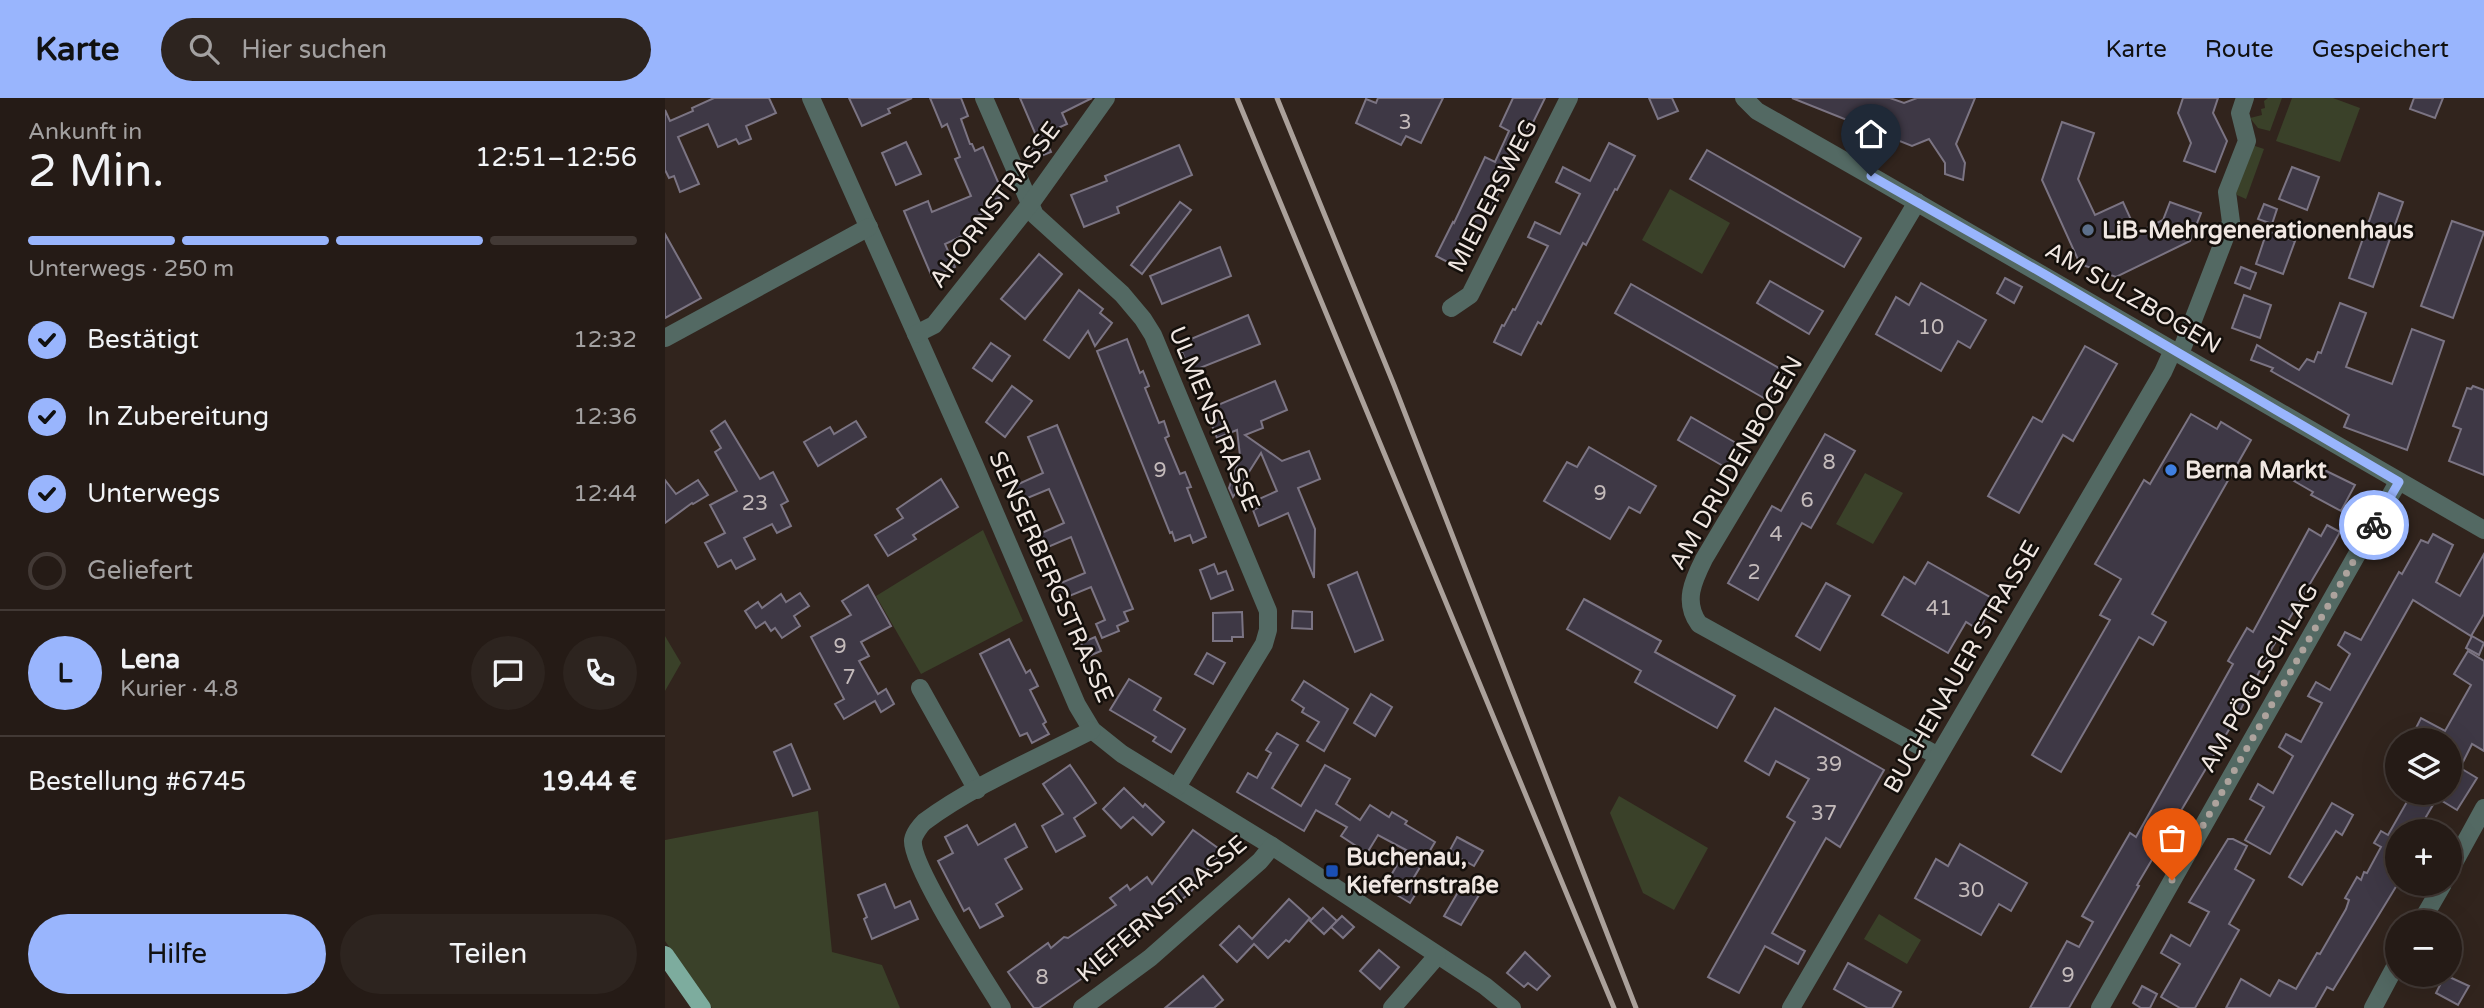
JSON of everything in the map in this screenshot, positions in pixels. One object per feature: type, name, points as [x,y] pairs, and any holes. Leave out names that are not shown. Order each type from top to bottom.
[{"type":"main road","points":[[665,955],[702,1008]]},
{"type":"street","name":"SENSERBERGSTRASSE","points":[[811,98],[1077,705],[1093,730],[1122,754],[1272,846],[1485,986],[1512,1008]]},
{"type":"street","name":"ULMENSTRASSE","points":[[984,98],[1035,215],[1127,299],[1153,335],[1268,611],[1268,630],[1264,644],[1177,787]]},
{"type":"street","name":"AHORNSTRASSE","points":[[916,334],[934,325],[1031,203],[1106,98]]},
{"type":"street","name":"MIEDERSWEG","points":[[1451,308],[1469,295],[1569,98]]},
{"type":"street","name":"BUCHENAUER STRASSE","points":[[1791,1008],[2176,352],[2231,222],[2227,192],[2247,141],[2240,113],[2245,98]]},
{"type":"street","name":"AM SULZBOGEN","points":[[1750,105],[2484,530]]},
{"type":"street","name":"AM DRUDENBOGEN","points":[[1917,202],[1704,559],[1694,579],[1690,601],[1691,613],[1699,624],[1938,756]]},
{"type":"street","points":[[665,338],[869,227]]},
{"type":"street","name":"AM PÖGLSCHLAG","points":[[2100,1008],[2399,482]]},
{"type":"street","points":[[920,688],[977,790]]},
{"type":"street","points":[[1002,1008],[914,855],[913,838],[921,824],[977,790],[1093,730]]},
{"type":"street","points":[[2462,848],[2484,808]]},
{"type":"street","name":"KIEFERNSTRASSE","points":[[1083,1008],[1150,958],[1260,861],[1272,846]]},
{"type":"street","points":[[1392,1008],[1437,956]]},
{"type":"street","points":[[2373,1008],[2385,986]]},
{"type":"green space","points":[[2268,98],[2282,98],[2270,131],[2258,128],[2250,118],[2262,115],[2261,109],[2265,108],[2264,101]]},
{"type":"green space","points":[[2292,98],[2333,98],[2360,108],[2340,162],[2276,141]]},
{"type":"green space","points":[[2250,147],[2264,149],[2246,199],[2237,195],[2234,190]]},
{"type":"green space","points":[[1670,189],[1730,223],[1702,274],[1642,240]]},
{"type":"green space","points":[[1865,473],[1903,493],[1873,544],[1836,524]]},
{"type":"green space","points":[[983,530],[1023,621],[921,674],[876,596]]},
{"type":"green space","points":[[665,636],[681,663],[665,691]]},
{"type":"green space","points":[[1619,796],[1708,848],[1674,910],[1643,893],[1610,813]]},
{"type":"green space","points":[[818,811],[832,952],[882,965],[900,1008],[712,1008],[665,941],[665,840]]},
{"type":"green space","points":[[1879,914],[1921,940],[1907,964],[1864,939]]},
{"type":"building","points":[[714,98],[769,98],[776,113],[746,126],[751,139],[739,144],[736,139],[718,147],[708,124],[678,137],[699,184],[680,192],[674,176],[669,178],[665,170],[665,110],[670,121]]},
{"type":"building","points":[[849,98],[912,98],[888,109],[890,113],[862,126]]},
{"type":"building","points":[[930,98],[961,98],[968,116],[961,119],[970,144],[975,151],[983,147],[1004,196],[996,199],[999,207],[977,216],[982,227],[945,244],[955,267],[932,277],[904,211],[928,201],[932,212],[971,196],[955,159],[960,157],[947,124],[942,127]]},
{"type":"building","points":[[1020,98],[1092,98],[1062,113],[1067,124],[1060,127],[1061,131],[1045,138],[1051,152],[1036,158],[1030,144],[1038,140]]},
{"type":"building","points":[[1378,98],[1443,98],[1421,143],[1406,136],[1401,145],[1356,123],[1366,99],[1376,103]]},
{"type":"building","points":[[1513,98],[1545,98],[1461,269],[1436,256],[1485,157],[1495,162],[1509,131],[1500,126]]},
{"type":"building","points":[[1649,98],[1672,98],[1678,111],[1658,119]]},
{"type":"building","points":[[1792,98],[1890,98],[1904,103],[1917,98],[1975,98],[1956,144],[1965,163],[1963,180],[1945,174],[1945,163],[1929,139],[1912,146]]},
{"type":"building","points":[[2183,98],[2218,98],[2213,113],[2227,141],[2215,172],[2184,161],[2191,143],[2178,113]]},
{"type":"building","points":[[2414,98],[2443,98],[2435,118],[2410,109]]},
{"type":"building","points":[[2062,122],[2094,133],[2078,179],[2095,215],[2123,202],[2137,233],[2163,220],[2170,202],[2201,213],[2190,241],[2116,277],[2080,264],[2042,180]]},
{"type":"building","points":[[906,142],[921,174],[896,185],[882,153]]},
{"type":"building","points":[[1609,143],[1635,156],[1586,245],[1583,243],[1541,324],[1538,322],[1521,355],[1494,342],[1502,325],[1504,326],[1513,309],[1515,310],[1548,246],[1528,237],[1535,222],[1560,234],[1580,194],[1556,182],[1563,167],[1590,181]]},
{"type":"building","points":[[1179,145],[1192,175],[1117,207],[1119,213],[1084,227],[1071,195],[1107,181],[1105,176]]},
{"type":"building","points":[[1707,150],[1861,238],[1844,267],[1690,179]]},
{"type":"building","points":[[2292,167],[2319,177],[2307,210],[2279,199]]},
{"type":"building","points":[[2379,193],[2403,202],[2373,287],[2349,278]]},
{"type":"building","points":[[1180,202],[1191,210],[1142,274],[1131,265]]},
{"type":"building","points":[[2264,204],[2277,209],[2272,224],[2258,219]]},
{"type":"building","points":[[2452,221],[2484,232],[2453,318],[2421,306]]},
{"type":"building","points":[[2267,231],[2295,241],[2283,274],[2256,264]]},
{"type":"building","points":[[665,234],[701,298],[665,318]]},
{"type":"building","points":[[1220,247],[1231,276],[1162,304],[1150,276]]},
{"type":"building","points":[[1039,254],[1062,274],[1025,319],[1001,299]]},
{"type":"building","points":[[2241,267],[2256,273],[2250,289],[2235,283]]},
{"type":"building","points":[[2005,278],[2022,287],[2014,303],[1997,293]]},
{"type":"building","points":[[1770,281],[1823,311],[1809,334],[1757,303]]},
{"type":"building","points":[[1921,283],[1986,320],[1970,348],[1958,341],[1941,371],[1876,334],[1896,297],[1909,305]]},
{"type":"building","points":[[1631,284],[1786,372],[1769,401],[1615,313]]},
{"type":"building","points":[[1079,290],[1103,309],[1100,313],[1112,323],[1095,346],[1088,331],[1069,358],[1044,340]]},
{"type":"building","points":[[2244,295],[2271,305],[2260,338],[2232,328]]},
{"type":"building","points":[[2340,303],[2366,313],[2346,367],[2392,384],[2412,329],[2444,341],[2407,450],[2344,427],[2349,415],[2271,371],[2273,368],[2251,360],[2257,345],[2299,370],[2307,359],[2314,362],[2318,352],[2321,353]]},
{"type":"building","points":[[1248,315],[1260,344],[1190,372],[1179,344]]},
{"type":"building","points":[[1127,339],[1140,373],[1143,371],[1149,386],[1145,388],[1159,423],[1164,421],[1169,436],[1165,438],[1180,474],[1185,472],[1191,487],[1187,488],[1206,537],[1193,543],[1190,535],[1175,541],[1172,532],[1170,533],[1097,351]]},
{"type":"building","points":[[991,343],[1010,356],[992,381],[973,368]]},
{"type":"building","points":[[2085,346],[2117,364],[2073,441],[2063,435],[2019,513],[1988,496],[2033,417],[2042,422]]},
{"type":"building","points":[[1275,381],[1287,410],[1261,421],[1263,428],[1245,435],[1282,461],[1309,451],[1320,479],[1298,488],[1315,529],[1314,578],[1288,513],[1259,526],[1253,510],[1262,506],[1259,499],[1277,491],[1261,453],[1233,497],[1229,488],[1240,456],[1237,430],[1217,438],[1206,410]]},
{"type":"building","points":[[1012,386],[1032,401],[1005,437],[986,422]]},
{"type":"building","points":[[2473,386],[2484,390],[2484,475],[2449,461],[2461,429],[2453,426],[2467,388],[2471,389]]},
{"type":"building","points":[[2191,414],[2217,429],[2221,422],[2251,440],[2152,614],[2166,622],[2153,645],[2139,637],[2061,772],[2032,755],[2110,620],[2100,615],[2121,579],[2095,564],[2144,480],[2150,484]]},
{"type":"building","points":[[1691,417],[1743,447],[1730,470],[1678,440]]},
{"type":"building","points":[[725,421],[760,479],[773,472],[788,501],[781,505],[791,526],[777,533],[772,524],[744,538],[755,559],[736,569],[731,560],[718,567],[705,543],[725,533],[710,505],[737,491],[715,452],[721,448],[711,431]]},
{"type":"building","points":[[856,421],[866,437],[818,466],[804,442],[830,427],[834,434]]},
{"type":"building","points":[[1057,425],[1133,609],[1124,612],[1128,621],[1117,626],[1119,631],[1102,638],[1096,624],[1105,620],[1091,587],[1062,599],[1056,585],[1085,573],[1071,537],[1041,550],[1035,536],[1064,523],[1049,489],[1019,499],[1014,486],[1043,473],[1028,437]]},
{"type":"building","points":[[1825,434],[1855,451],[1811,528],[1802,523],[1758,600],[1728,583],[1772,506],[1781,511]]},
{"type":"building","points":[[1589,447],[1656,486],[1640,513],[1629,507],[1610,539],[1544,501],[1567,462],[1577,467]]},
{"type":"building","points":[[2306,461],[2355,485],[2341,511],[2311,495],[2313,492],[2294,481]]},
{"type":"building","points":[[941,479],[958,507],[913,535],[916,539],[888,556],[875,535],[903,518],[897,509]]},
{"type":"building","points":[[665,480],[676,494],[698,480],[708,495],[665,523]]},
{"type":"building","points":[[2327,525],[2340,532],[2069,1008],[2030,1008],[2067,941],[2079,947],[2093,922],[2082,916],[2130,833],[2136,837],[2233,664],[2228,661],[2247,628],[2253,632],[2309,529],[2321,536]]},
{"type":"building","points":[[2433,534],[2453,545],[2436,582],[2460,596],[2484,554],[2484,614],[2471,636],[2413,600],[2270,854],[2245,840],[2264,807],[2250,799],[2258,784],[2273,793],[2293,756],[2279,747],[2286,734],[2301,742],[2322,703],[2308,696],[2316,682],[2330,690],[2350,654],[2338,645],[2345,632],[2361,640],[2399,572],[2402,574],[2421,540],[2428,543]]},
{"type":"building","points":[[1928,562],[1995,600],[1979,630],[1966,622],[1948,653],[1882,615],[1904,577],[1915,584]]},
{"type":"building","points":[[1214,564],[1218,574],[1226,571],[1233,590],[1211,599],[1200,570]]},
{"type":"building","points":[[1357,572],[1383,640],[1355,652],[1328,585]]},
{"type":"building","points":[[1826,583],[1850,596],[1820,650],[1796,636]]},
{"type":"building","points":[[868,585],[891,626],[861,642],[869,656],[859,661],[878,694],[886,689],[894,704],[881,712],[875,701],[844,719],[835,704],[844,699],[811,637],[851,615],[842,601]]},
{"type":"building","points":[[800,593],[809,606],[794,616],[800,626],[782,638],[775,628],[771,631],[765,622],[756,628],[745,611],[758,602],[762,608],[781,594],[786,602]]},
{"type":"building","points":[[1584,599],[1661,641],[1655,652],[1735,696],[1717,728],[1635,682],[1641,671],[1567,629]]},
{"type":"building","points":[[1293,611],[1312,612],[1312,629],[1292,628]]},
{"type":"building","points":[[1242,612],[1243,637],[1232,637],[1232,641],[1213,641],[1213,613]]},
{"type":"building","points":[[2472,636],[2484,643],[2479,655],[2466,648]]},
{"type":"building","points":[[1095,637],[1101,651],[1087,657],[1081,643]]},
{"type":"building","points":[[1009,639],[1026,673],[1030,670],[1038,686],[1030,690],[1049,734],[1032,743],[1027,733],[1020,736],[980,654]]},
{"type":"building","points":[[2468,651],[2484,661],[2484,751],[2472,744],[2462,764],[2462,728],[2447,728],[2471,685],[2454,674]]},
{"type":"building","points":[[1207,653],[1225,663],[1213,684],[1195,674]]},
{"type":"building","points":[[1129,679],[1161,698],[1154,710],[1185,729],[1171,752],[1153,741],[1156,737],[1110,710]]},
{"type":"building","points":[[1304,681],[1348,709],[1324,751],[1307,741],[1319,722],[1302,712],[1304,708],[1292,700]]},
{"type":"building","points":[[1371,694],[1392,707],[1375,736],[1354,723]]},
{"type":"building","points":[[1775,708],[1884,770],[1840,847],[1826,838],[1772,933],[1805,951],[1798,964],[1765,946],[1739,993],[1708,977],[1795,822],[1787,817],[1809,779],[1776,761],[1769,775],[1745,761]]},
{"type":"building","points":[[2421,718],[2439,728],[2416,728]]},
{"type":"building","points":[[1277,733],[1298,745],[1272,788],[1301,806],[1325,765],[1350,779],[1336,804],[1360,820],[1370,805],[1389,817],[1392,812],[1407,821],[1405,824],[1435,842],[1413,879],[1422,884],[1410,903],[1384,887],[1406,850],[1378,835],[1367,853],[1341,836],[1347,827],[1316,810],[1304,831],[1237,792],[1248,773],[1257,778],[1271,753],[1266,750]]},
{"type":"building","points":[[791,744],[810,789],[793,796],[774,752]]},
{"type":"building","points":[[1070,765],[1096,803],[1074,818],[1085,836],[1056,852],[1042,826],[1063,814],[1043,784]]},
{"type":"building","points":[[2462,769],[2477,778],[2462,802]]},
{"type":"building","points":[[1124,788],[1143,807],[1145,804],[1164,822],[1152,835],[1133,817],[1121,828],[1103,809]]},
{"type":"building","points":[[2332,803],[2353,815],[2342,835],[2336,831],[2302,885],[2289,877]]},
{"type":"building","points":[[2405,805],[2433,805],[2425,819],[2397,819]]},
{"type":"building","points":[[1015,824],[1027,847],[1005,859],[1022,889],[996,904],[1003,916],[980,928],[969,908],[964,911],[938,861],[953,853],[945,837],[967,825],[978,845]]},
{"type":"building","points":[[1193,830],[1222,851],[1190,893],[1171,908],[1168,904],[1135,929],[1138,934],[1086,973],[1087,975],[1039,1008],[1034,1008],[1008,972],[1048,943],[1051,948],[1116,905],[1110,898],[1127,885],[1130,890],[1147,877],[1152,884]]},
{"type":"building","points":[[2381,831],[2385,833],[2385,896],[2390,896],[2333,990],[2327,987],[2315,1008],[2226,1008],[2241,979],[2270,996],[2279,980],[2296,989],[2346,909],[2349,900],[2345,898],[2357,877],[2361,880],[2364,872],[2367,873],[2381,847],[2374,843]]},
{"type":"building","points":[[1457,837],[1483,851],[1474,866],[1449,852]]},
{"type":"building","points":[[2228,839],[2247,846],[2235,869],[2254,880],[2229,924],[2239,930],[2195,1008],[2180,1008],[2161,997],[2180,964],[2161,953],[2171,935],[2190,946],[2209,912],[2189,902]]},
{"type":"building","points":[[1960,844],[2027,883],[2011,911],[1999,904],[1981,935],[1915,898],[1936,859],[1948,866]]},
{"type":"building","points":[[1465,880],[1482,890],[1461,925],[1444,916]]},
{"type":"building","points":[[885,884],[895,908],[910,901],[918,919],[872,939],[858,895]]},
{"type":"building","points":[[1289,899],[1310,918],[1289,942],[1286,940],[1268,958],[1254,944],[1237,962],[1220,945],[1239,926],[1252,939]]},
{"type":"building","points":[[1323,908],[1337,921],[1324,934],[1310,921]]},
{"type":"building","points":[[1342,916],[1354,927],[1343,938],[1331,927]]},
{"type":"building","points":[[1379,950],[1399,967],[1380,989],[1360,971]]},
{"type":"building","points":[[1525,952],[1550,976],[1537,990],[1528,983],[1524,987],[1507,973]]},
{"type":"building","points":[[1848,963],[1901,992],[1892,1008],[1868,1008],[1834,989]]},
{"type":"building","points":[[1203,976],[1223,1000],[1214,1008],[1165,1008]]},
{"type":"building","points":[[2462,983],[2469,986],[2458,1005],[2436,993],[2439,987],[2462,987]]},
{"type":"building","points":[[2142,986],[2157,994],[2150,1008],[2141,1008],[2133,1003]]},
{"type":"railway","points":[[1237,98],[1614,1008]]},
{"type":"railway","points":[[1277,98],[1394,385],[1636,1008]]},
{"type":"way so far","points":[[2172,880],[2374,525]]},
{"type":"place","name":"LiB-Mehrgenerationenhaus","points":[[2088,230]]},
{"type":"place","name":"Berna Markt","points":[[2171,470]]},
{"type":"place","name":"Buchenau, Kiefernstraße","points":[[1332,871]]},
{"type":"route","points":[[1871,176],[2399,482],[2374,525]]}]
